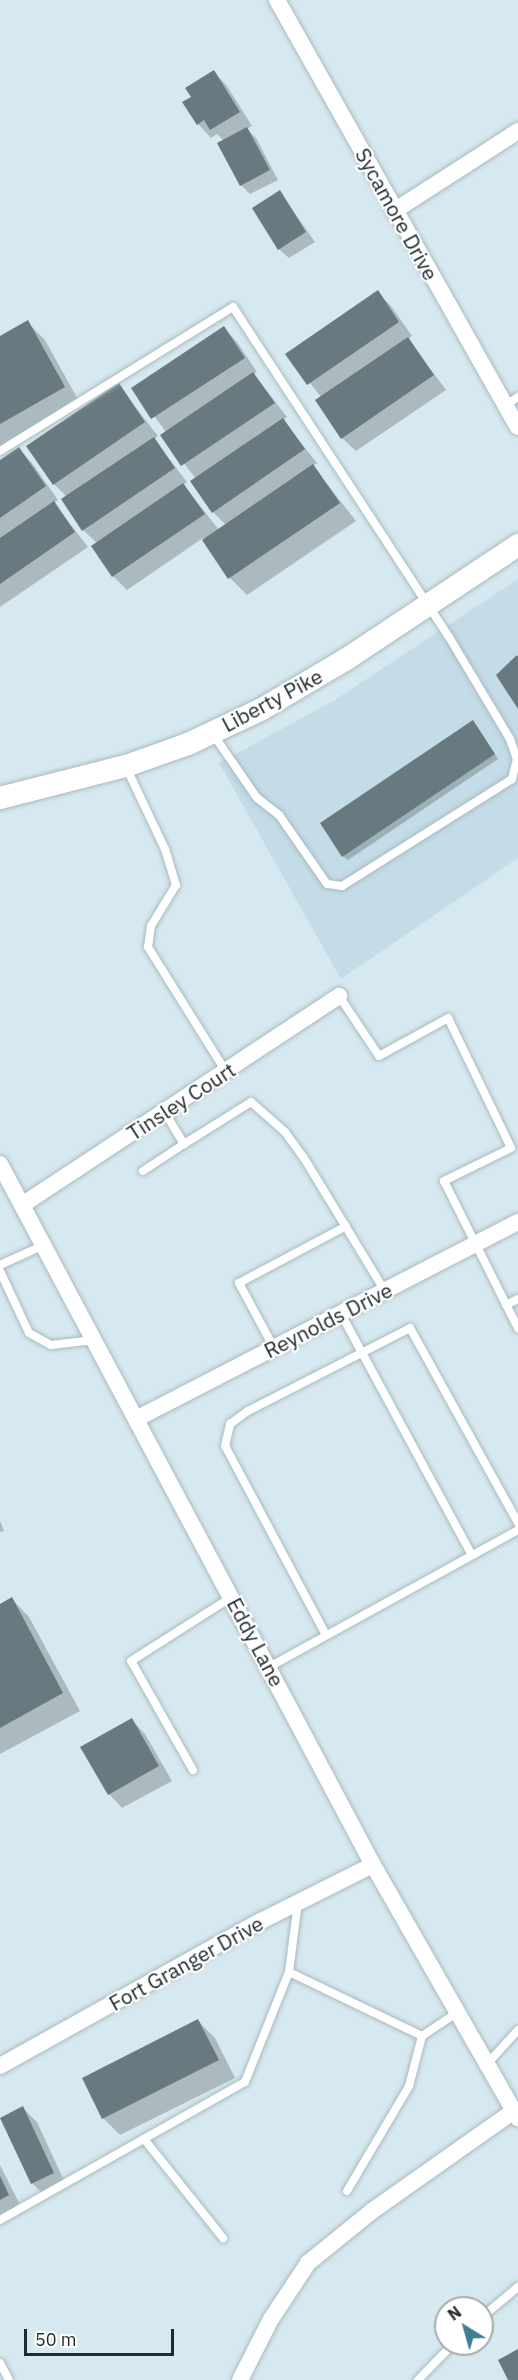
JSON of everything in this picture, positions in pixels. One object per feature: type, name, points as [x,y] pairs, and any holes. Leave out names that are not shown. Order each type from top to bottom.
[{"type":"street","name":"Sycamore Drive","points":[[277,0],[394,211],[511,402],[518,427]]},
{"type":"street","points":[[394,211],[518,131]]},
{"type":"street","name":"Liberty Pike","points":[[0,798],[126,766],[212,733],[345,660],[518,545]]},
{"type":"street","name":"Tinsley Court","points":[[22,1205],[339,996]]},
{"type":"street","name":"Eddy Lane","points":[[0,1164],[138,1418],[373,1865],[516,2114]]},
{"type":"street","name":"Reynolds Drive","points":[[138,1418],[518,1222]]},
{"type":"street","name":"Fort Granger Drive","points":[[0,2066],[298,1902],[373,1865]]},
{"type":"street","points":[[240,2380],[271,2319],[308,2263],[372,2211],[516,2114]]},
{"type":"lane","points":[[0,451],[234,307],[510,738],[517,759],[512,779],[342,886],[327,884],[279,815],[257,798],[212,733]]},
{"type":"lane","points":[[126,766],[165,849],[176,885],[152,926],[148,947],[226,1072]]},
{"type":"lane","points":[[339,996],[379,1056],[448,1018],[511,1148],[444,1181],[474,1245],[518,1328]]},
{"type":"lane","points":[[143,1171],[251,1102],[285,1132],[385,1291]]},
{"type":"lane","points":[[164,1112],[184,1144]]},
{"type":"lane","points":[[274,1348],[239,1283],[346,1226]]},
{"type":"lane","points":[[0,1265],[44,1245]]},
{"type":"lane","points":[[0,1271],[29,1333],[51,1345],[96,1340]]},
{"type":"lane","points":[[506,1305],[518,1299]]},
{"type":"lane","points":[[341,1314],[472,1555]]},
{"type":"lane","points":[[327,1635],[225,1446],[230,1424],[248,1411],[410,1328],[518,1523]]},
{"type":"lane","points":[[269,1666],[518,1530]]},
{"type":"lane","points":[[193,1770],[131,1661],[232,1597]]},
{"type":"lane","points":[[0,2220],[245,2082],[289,1972],[298,1902]]},
{"type":"lane","points":[[289,1972],[422,2036]]},
{"type":"lane","points":[[347,2191],[409,2086],[422,2036],[459,2012]]},
{"type":"lane","points":[[488,2064],[518,2031]]},
{"type":"lane","points":[[144,2139],[223,2238]]},
{"type":"lane","points":[[494,2307],[518,2287]]},
{"type":"lane","points":[[418,2380],[441,2356]]},
{"type":"lane","points":[[0,2363],[9,2380]]},
{"type":"shaded area","points":[[518,579],[518,858],[341,979],[219,763],[335,700]]},
{"type":"building","points":[[214,70],[240,112],[210,130],[204,120],[197,125],[182,102],[191,97],[185,88]]},
{"type":"building","points":[[247,127],[270,170],[240,186],[217,143]]},
{"type":"building","points":[[280,190],[306,232],[278,250],[252,208]]},
{"type":"building","points":[[378,290],[399,322],[307,385],[285,354]]},
{"type":"building","points":[[28,320],[65,387],[0,424],[0,336]]},
{"type":"building","points":[[224,326],[245,358],[151,419],[131,388]]},
{"type":"building","points":[[408,337],[434,375],[341,439],[315,400]]},
{"type":"building","points":[[253,372],[275,403],[181,466],[160,435]]},
{"type":"building","points":[[119,383],[145,422],[53,485],[26,446]]},
{"type":"building","points":[[283,418],[305,449],[212,513],[190,481]]},
{"type":"building","points":[[154,437],[175,468],[82,531],[61,499]]},
{"type":"building","points":[[19,447],[46,486],[0,518],[0,460]]},
{"type":"building","points":[[313,464],[340,503],[228,579],[202,540]]},
{"type":"building","points":[[183,483],[205,514],[112,577],[91,546]]},
{"type":"building","points":[[54,501],[75,532],[0,584],[0,538]]},
{"type":"building","points":[[517,655],[518,657],[518,709],[496,675]]},
{"type":"building","points":[[473,720],[495,754],[342,857],[320,823]]},
{"type":"building","points":[[12,1597],[63,1693],[0,1728],[0,1604]]},
{"type":"building","points":[[132,1718],[159,1766],[108,1795],[80,1747]]},
{"type":"building","points":[[198,2019],[219,2060],[102,2119],[82,2078]]},
{"type":"building","points":[[23,2106],[54,2173],[31,2184],[0,2118]]},
{"type":"building","points":[[0,2176],[9,2195],[0,2200]]},
{"type":"building","points":[[518,2349],[518,2380],[508,2380],[498,2360]]}]
